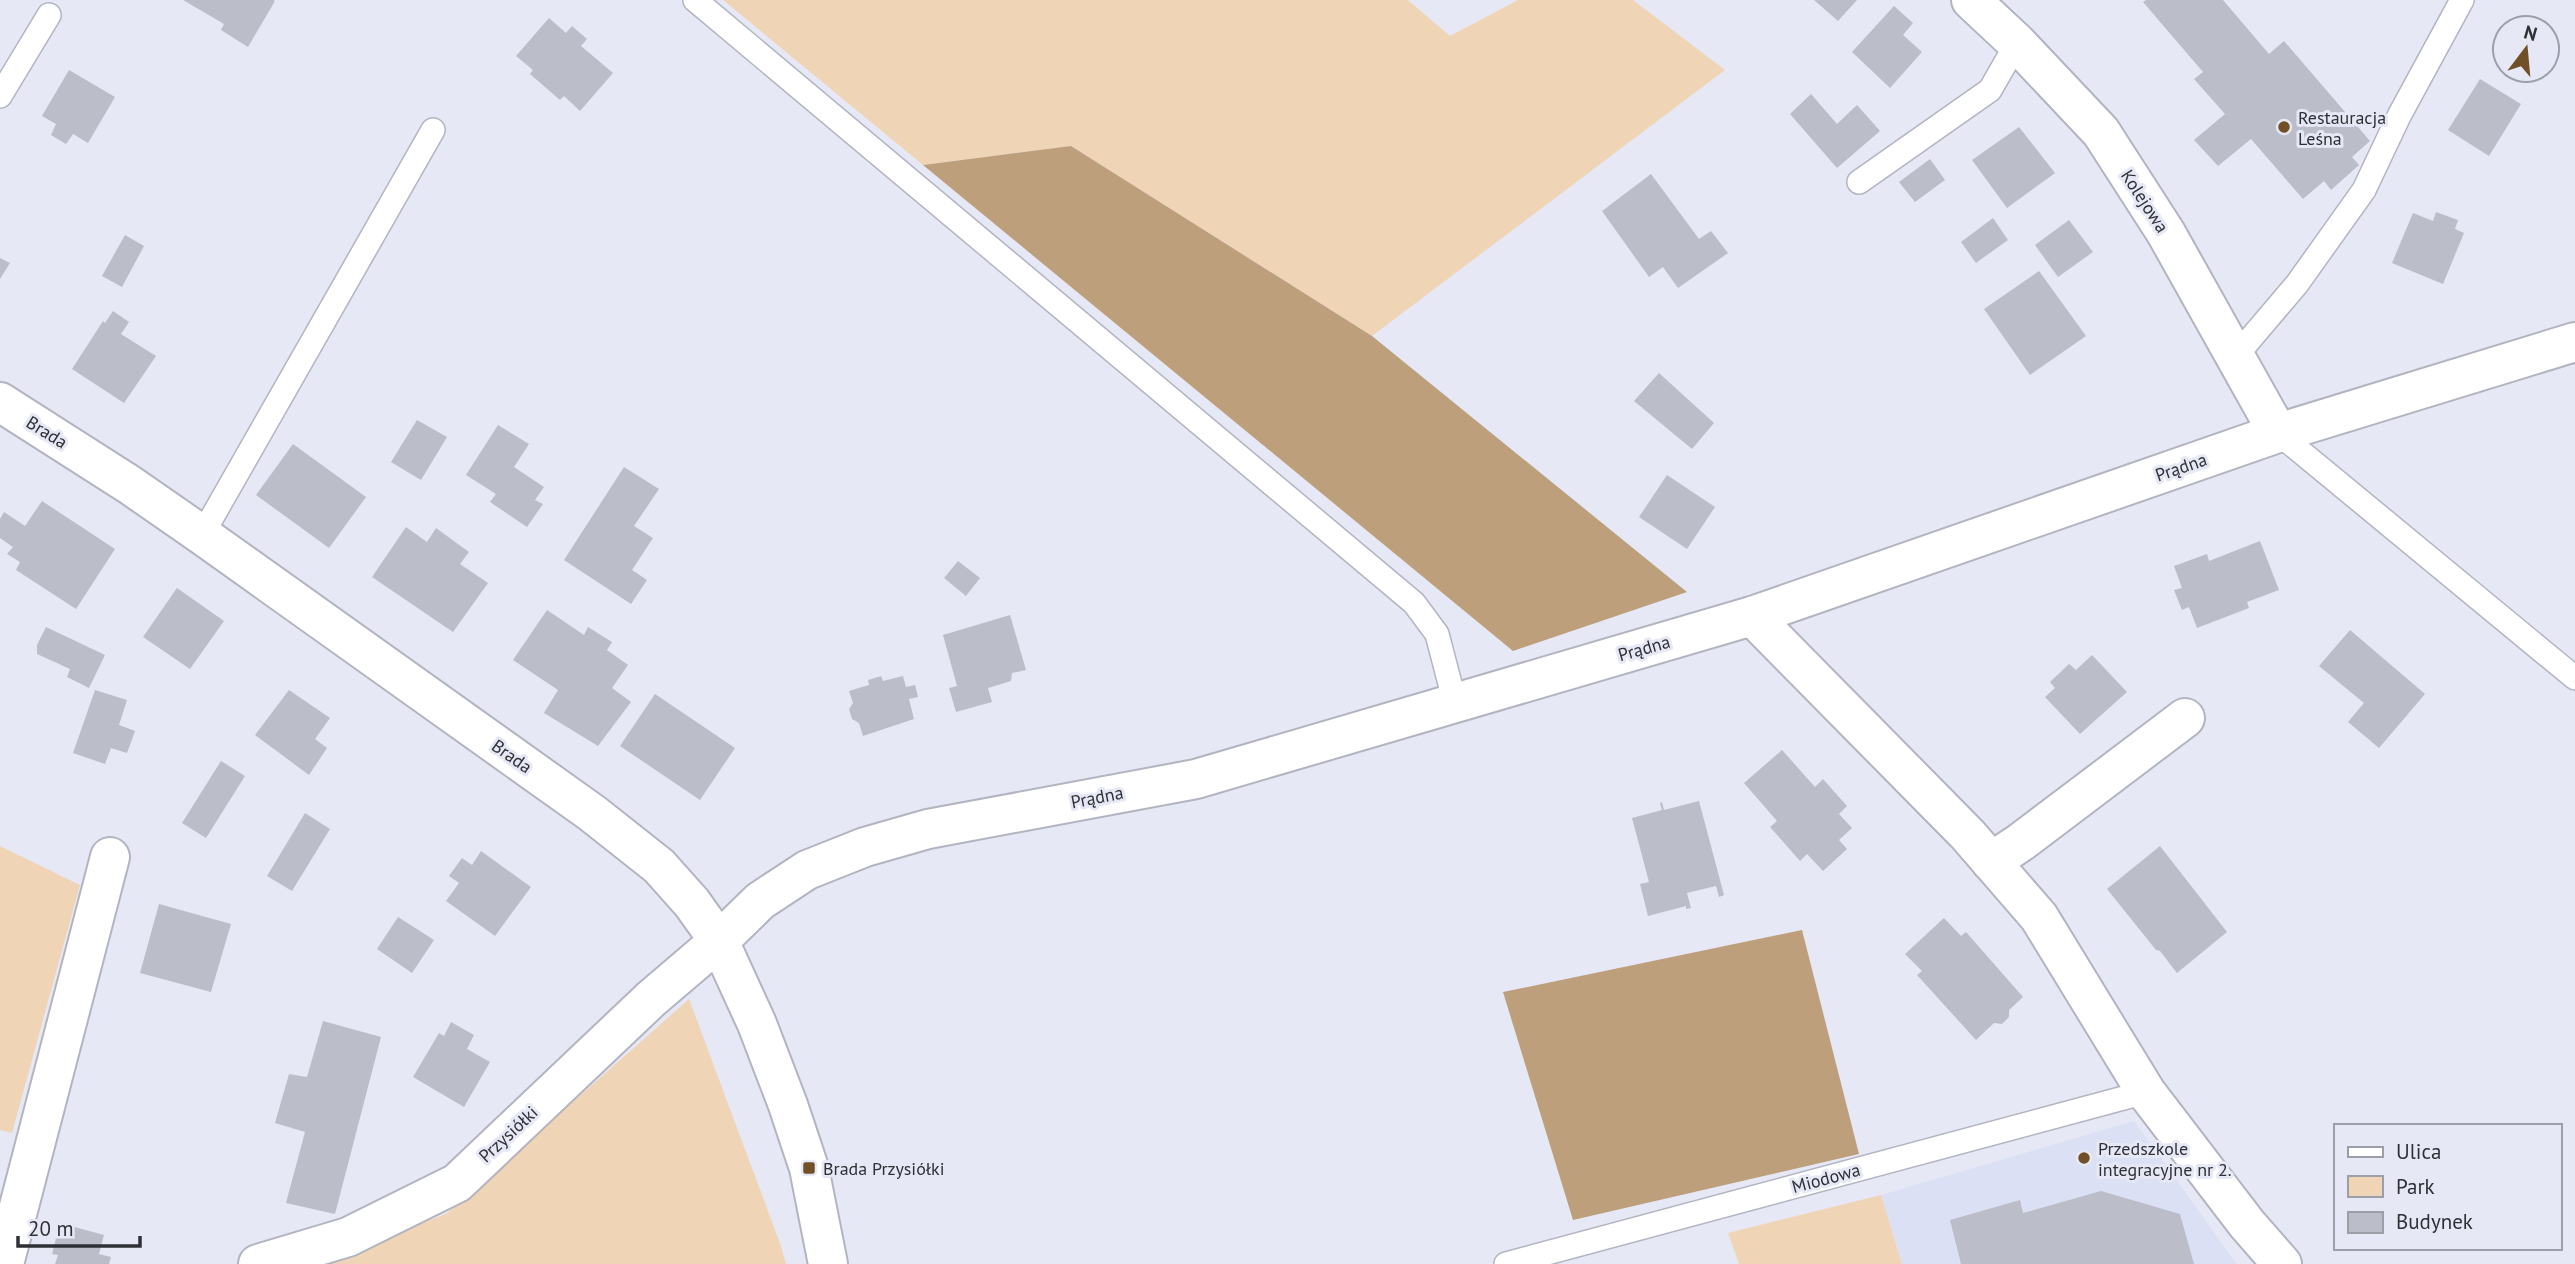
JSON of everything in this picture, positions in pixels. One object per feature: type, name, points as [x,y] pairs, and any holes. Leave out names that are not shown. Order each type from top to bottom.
[{"type":"street","name":"Kolejowa","points":[[1971,0],[2017,43],[2101,132],[2166,233],[2277,433]]},
{"type":"street","name":"Prądna","points":[[719,941],[760,901],[807,870],[865,847],[928,829],[1195,779],[1752,616],[2277,433],[2575,342]]},
{"type":"street","name":"Brada","points":[[0,402],[130,485],[202,535],[626,838],[659,866],[692,903],[719,941],[757,1024],[809,1168],[828,1264]]},
{"type":"street","points":[[1752,616],[1991,862],[2039,917],[2146,1092],[2281,1264]]},
{"type":"street","points":[[1991,862],[2185,718]]},
{"type":"street","points":[[4,1264],[110,857]]},
{"type":"street","name":"Przysiółki","points":[[258,1264],[348,1237],[457,1183],[651,999],[719,941]]},
{"type":"lane","points":[[695,0],[1414,603],[1437,634],[1455,703]]},
{"type":"lane","points":[[2235,357],[2297,284],[2364,190],[2399,116],[2462,0]]},
{"type":"lane","points":[[0,96],[49,15]]},
{"type":"lane","points":[[1859,181],[1990,90],[2017,43]]},
{"type":"lane","points":[[202,535],[433,131]]},
{"type":"lane","points":[[2277,433],[2575,678]]},
{"type":"lane","name":"Miodowa","points":[[1506,1264],[2146,1092]]},
{"type":"shaded area","points":[[1071,146],[1372,336],[1687,592],[1513,651],[923,165]]},
{"type":"shaded area","points":[[1802,930],[1859,1154],[1573,1220],[1503,992]]},
{"type":"shaded area","name":"Przedszkole integracyjne nr 2.","points":[[2134,1121],[2237,1264],[1902,1264],[1881,1195]]},
{"type":"green space","points":[[723,0],[1408,0],[1450,36],[1518,0],[1633,0],[1725,70],[1372,336],[1071,146],[923,165]]},
{"type":"green space","points":[[0,846],[80,885],[12,1133],[0,1130]]},
{"type":"green space","points":[[689,999],[786,1264],[311,1264],[446,1214]]},
{"type":"green space","points":[[1881,1195],[1902,1264],[1739,1264],[1728,1233]]},
{"type":"building","points":[[183,0],[275,1],[248,47],[221,30],[224,24]]},
{"type":"building","points":[[1814,0],[1857,0],[1838,21]]},
{"type":"building","name":"Restauracja Leśna","points":[[2223,0],[2269,54],[2284,41],[2370,141],[2352,157],[2359,165],[2331,190],[2324,181],[2303,199],[2251,139],[2218,166],[2194,140],[2225,114],[2194,79],[2203,72],[2143,2]]},
{"type":"building","points":[[1894,6],[1913,23],[1903,35],[1922,52],[1890,88],[1852,52]]},
{"type":"building","points":[[549,18],[566,33],[572,26],[587,39],[581,46],[613,73],[580,111],[564,96],[560,100],[530,74],[533,70],[516,56]]},
{"type":"building","points":[[69,70],[115,97],[88,143],[73,134],[66,144],[51,135],[56,124],[42,116]]},
{"type":"building","points":[[2480,79],[2521,104],[2489,156],[2448,130]]},
{"type":"building","points":[[1811,94],[1837,124],[1857,105],[1880,131],[1837,168],[1790,114]]},
{"type":"building","points":[[2019,127],[2055,173],[2007,208],[1972,160]]},
{"type":"building","points":[[1930,159],[1945,180],[1915,202],[1899,182]]},
{"type":"building","points":[[1651,174],[1699,239],[1711,231],[1728,253],[1678,288],[1663,267],[1649,277],[1602,211]]},
{"type":"building","points":[[2436,212],[2458,220],[2455,229],[2464,233],[2443,284],[2392,263],[2413,213],[2433,221]]},
{"type":"building","points":[[1993,218],[2008,240],[1976,263],[1961,242]]},
{"type":"building","points":[[2069,220],[2093,252],[2058,277],[2035,245]]},
{"type":"building","points":[[125,235],[144,246],[122,287],[102,276]]},
{"type":"building","points":[[0,258],[10,263],[0,279]]},
{"type":"building","points":[[2039,271],[2086,336],[2030,375],[1984,309]]},
{"type":"building","points":[[113,311],[129,322],[121,334],[156,356],[124,403],[72,369],[103,321],[105,323]]},
{"type":"building","points":[[1659,373],[1714,423],[1692,449],[1634,401]]},
{"type":"building","points":[[417,420],[447,437],[421,480],[391,462]]},
{"type":"building","points":[[498,425],[529,444],[514,467],[544,487],[535,500],[543,504],[527,527],[490,502],[496,494],[466,475]]},
{"type":"building","points":[[293,444],[366,497],[329,548],[256,495]]},
{"type":"building","points":[[624,467],[659,489],[634,526],[653,538],[632,570],[647,580],[631,604],[564,560]]},
{"type":"building","points":[[1667,475],[1715,507],[1687,549],[1639,517]]},
{"type":"building","points":[[42,501],[115,549],[76,609],[16,570],[20,562],[7,554],[13,547],[0,538],[0,519],[4,512],[25,526]]},
{"type":"building","points":[[406,527],[427,542],[436,528],[469,552],[460,564],[488,583],[453,632],[372,577]]},
{"type":"building","points":[[2260,541],[2279,590],[2247,602],[2249,608],[2197,628],[2189,607],[2182,610],[2174,590],[2182,588],[2174,566],[2207,554],[2209,561]]},
{"type":"building","points":[[958,561],[980,578],[966,596],[944,578]]},
{"type":"building","points":[[177,588],[224,621],[190,669],[143,637]]},
{"type":"building","points":[[547,610],[584,635],[588,627],[612,642],[607,650],[628,665],[612,688],[631,702],[598,746],[544,713],[558,690],[513,660]]},
{"type":"building","points":[[1010,615],[1026,670],[1012,673],[1011,681],[988,688],[992,702],[956,712],[949,688],[957,686],[943,635]]},
{"type":"building","points":[[46,627],[105,655],[89,688],[67,677],[70,669],[37,654],[37,645]]},
{"type":"building","points":[[2350,630],[2425,694],[2379,748],[2348,722],[2364,703],[2319,666]]},
{"type":"building","points":[[2092,655],[2127,692],[2080,734],[2045,697],[2055,688],[2050,682],[2069,664],[2076,670]]},
{"type":"building","points":[[881,676],[883,681],[903,676],[906,687],[915,685],[918,697],[909,699],[914,719],[863,736],[859,723],[852,719],[849,709],[853,703],[849,691],[869,685],[868,680]]},
{"type":"building","points":[[95,690],[127,700],[119,725],[135,731],[127,753],[111,748],[105,764],[73,753]]},
{"type":"building","points":[[289,690],[330,718],[315,739],[327,748],[309,775],[255,735]]},
{"type":"building","points":[[655,694],[735,748],[700,800],[620,746]]},
{"type":"building","points":[[1782,750],[1815,787],[1823,779],[1847,806],[1839,814],[1852,828],[1839,840],[1847,849],[1823,871],[1807,854],[1800,861],[1770,827],[1777,821],[1744,783]]},
{"type":"building","points":[[221,761],[245,776],[206,838],[182,823]]},
{"type":"building","points":[[1699,801],[1724,895],[1719,897],[1716,886],[1687,893],[1691,908],[1686,909],[1686,906],[1648,916],[1640,884],[1649,882],[1632,818],[1662,810],[1662,802],[1664,810]]},
{"type":"building","points":[[305,813],[330,829],[292,891],[267,876]]},
{"type":"building","points":[[2160,846],[2227,932],[2177,973],[2107,889]]},
{"type":"building","points":[[481,851],[531,887],[495,936],[446,901],[459,883],[449,876],[462,858],[472,865]]},
{"type":"building","points":[[159,904],[231,924],[211,992],[140,973]]},
{"type":"building","points":[[398,917],[434,940],[412,973],[377,949]]},
{"type":"building","points":[[1944,918],[1961,936],[1966,932],[2023,997],[2009,1010],[2009,1017],[2002,1024],[1994,1023],[1976,1040],[1917,975],[1922,971],[1905,954]]},
{"type":"building","points":[[323,1021],[381,1037],[335,1214],[286,1203],[305,1132],[275,1123],[289,1074],[307,1077]]},
{"type":"building","points":[[451,1022],[474,1035],[467,1049],[490,1062],[464,1107],[413,1077],[439,1033],[444,1036]]},
{"type":"building","points":[[2101,1191],[2180,1214],[2194,1264],[1961,1264],[1950,1220],[2020,1200],[2023,1213]]},
{"type":"building","points":[[60,1223],[104,1235],[99,1254],[111,1257],[109,1264],[55,1264],[58,1255],[52,1254]]},
{"type":"place","name":"Restauracja Leśna","points":[[2284,127]]},
{"type":"place","name":"Przedszkole integracyjne nr 2.","points":[[2084,1158]]},
{"type":"place","name":"Brada Przysiółki","points":[[809,1168]]}]
